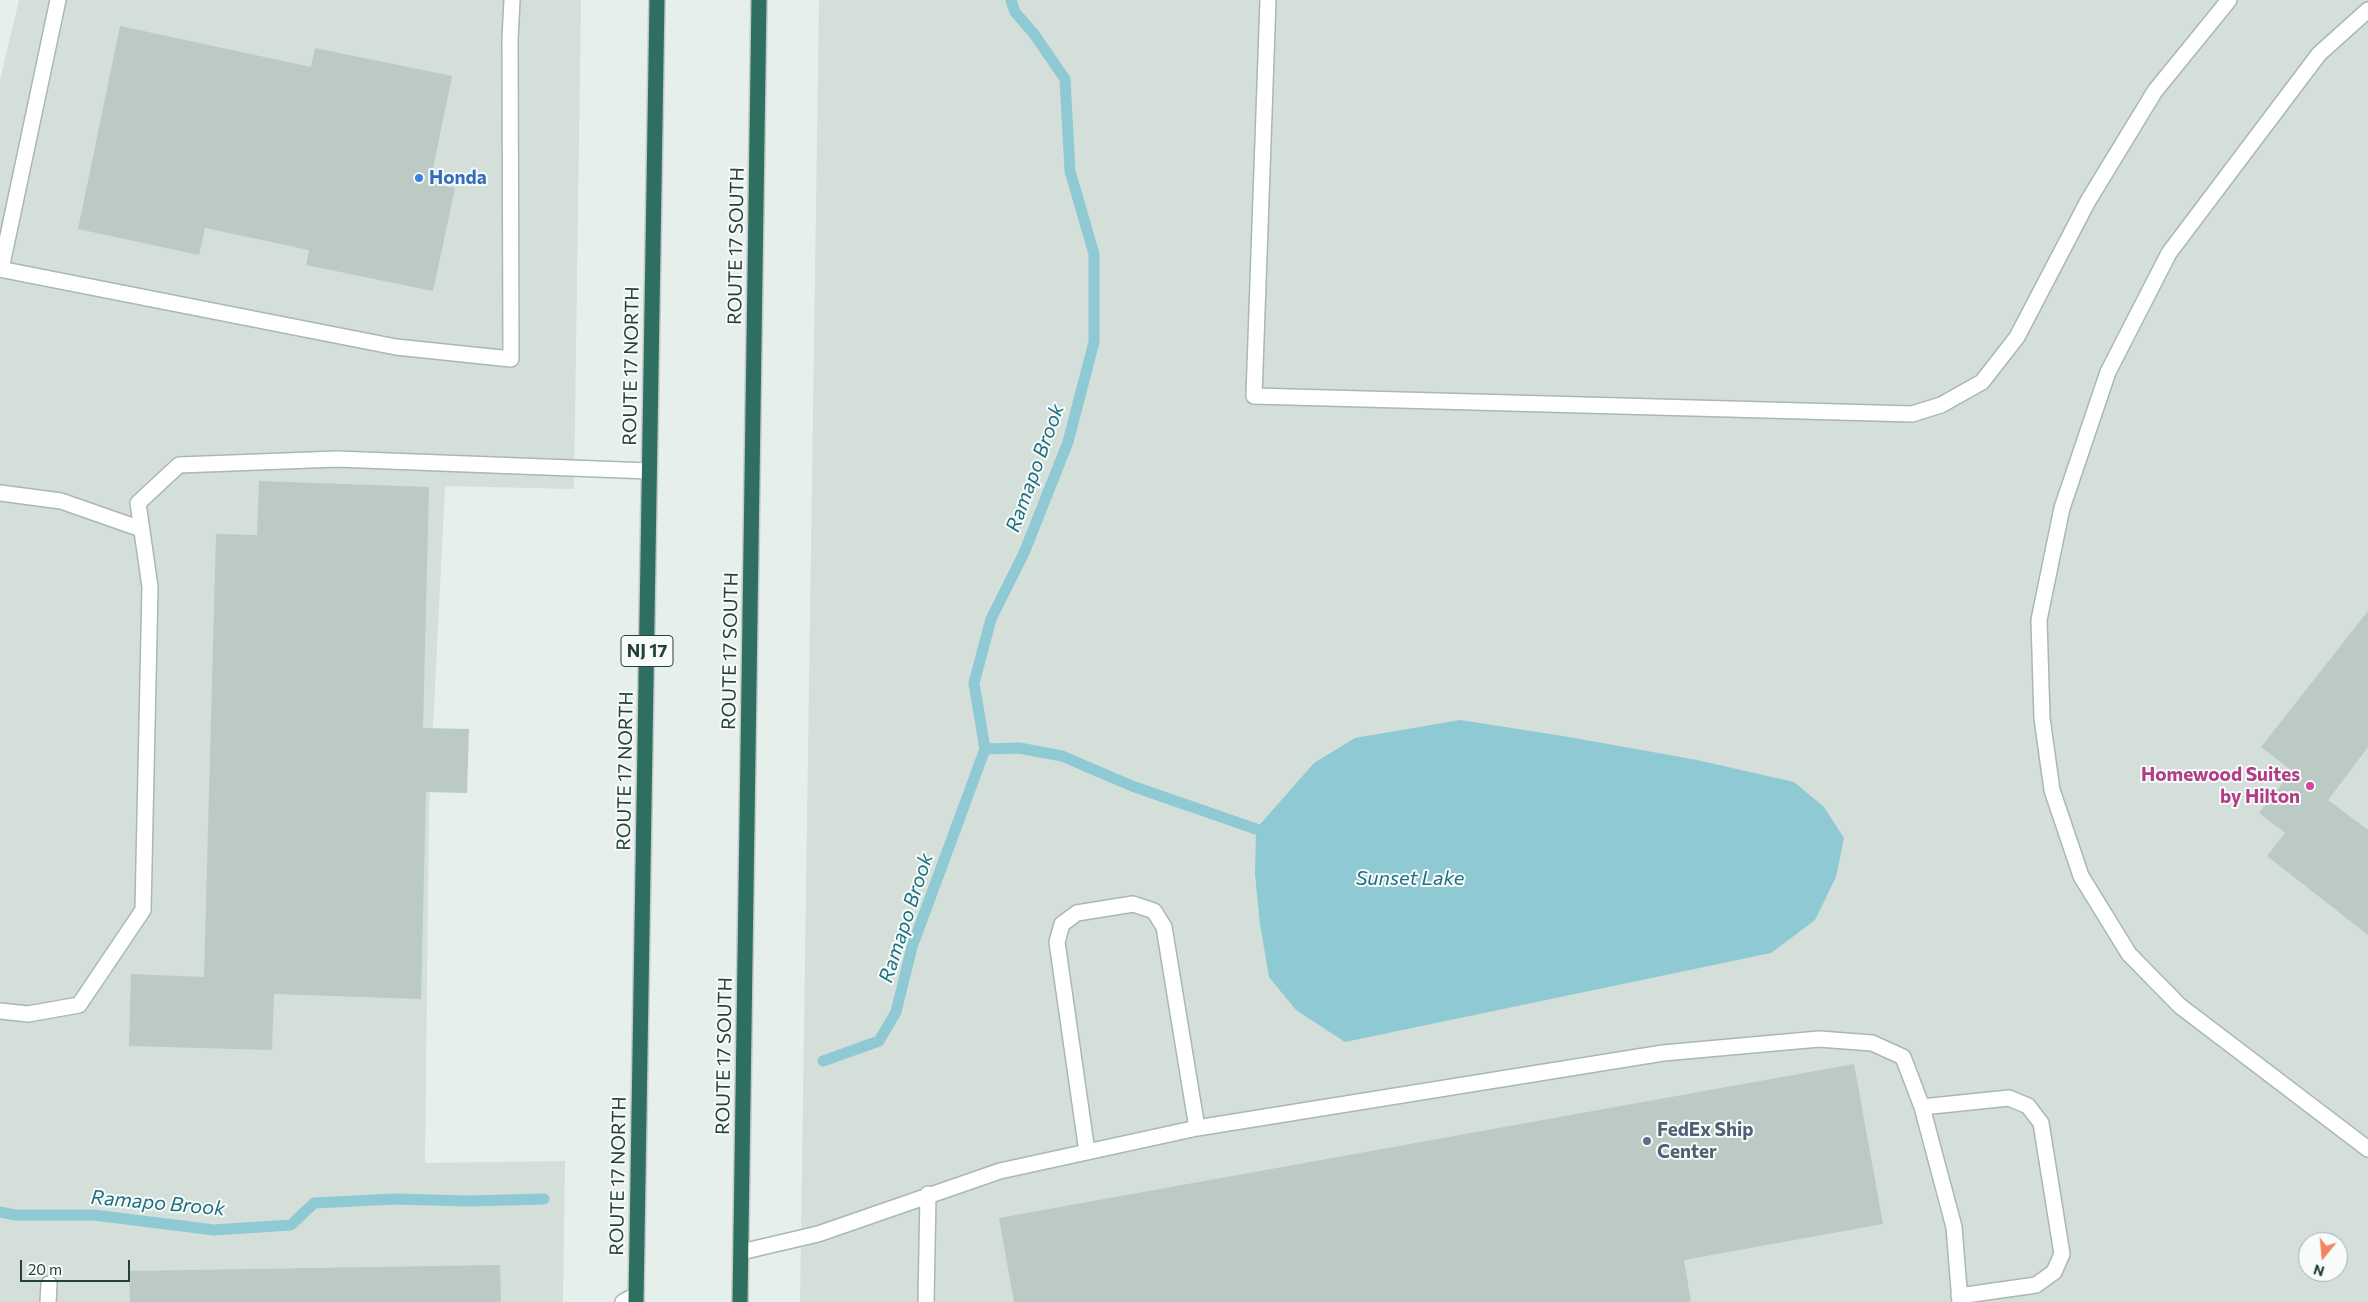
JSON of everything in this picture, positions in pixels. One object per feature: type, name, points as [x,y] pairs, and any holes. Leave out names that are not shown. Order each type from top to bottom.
[{"type":"highway","name":"ROUTE 17 NORTH","points":[[632,1300],[657,0]]},
{"type":"highway","name":"ROUTE 17 SOUTH","points":[[740,1302],[759,0]]},
{"type":"lane","points":[[58,0],[0,269],[396,347],[511,359],[510,40],[512,0]]},
{"type":"lane","points":[[1268,0],[1254,396],[1912,414],[1941,405],[1982,382],[2017,337],[2088,201],[2155,91],[2229,0]]},
{"type":"lane","points":[[2368,10],[2319,54],[2169,253],[2108,372],[2062,508],[2039,620],[2042,718],[2052,790],[2080,876],[2129,954],[2180,1006],[2368,1149]]},
{"type":"lane","points":[[0,1011],[28,1014],[79,1005],[144,910],[150,588],[138,503],[179,465],[337,459],[649,471]]},
{"type":"lane","points":[[0,493],[61,501],[141,529]]},
{"type":"lane","points":[[1087,1152],[1057,942],[1062,924],[1077,913],[1133,904],[1154,911],[1164,927],[1197,1128]]},
{"type":"lane","points":[[741,1252],[818,1234],[928,1194],[1000,1171],[1197,1128],[1663,1053],[1819,1039],[1872,1043],[1902,1058],[1922,1107],[1954,1228],[1960,1299],[2036,1285],[2054,1272],[2062,1254],[2041,1123],[2028,1106],[2009,1098],[1922,1107]]},
{"type":"lane","points":[[926,1302],[928,1194]]},
{"type":"lane","points":[[48,1284],[48,1302]]},
{"type":"shaded area","points":[[19,0],[581,0],[574,489],[445,486],[429,808],[425,1163],[565,1161],[563,1302],[0,1302],[0,80]]},
{"type":"shaded area","points":[[819,0],[2368,0],[2368,1302],[800,1302]]},
{"type":"water","name":"Sunset Lake","points":[[1460,720],[1697,760],[1794,782],[1824,807],[1844,838],[1836,877],[1815,920],[1771,953],[1345,1042],[1296,1010],[1269,977],[1260,924],[1255,874],[1256,829],[1314,763],[1355,738]]},
{"type":"building","points":[[120,26],[311,67],[315,48],[452,76],[430,183],[455,188],[433,291],[306,265],[309,250],[205,228],[199,255],[78,229]]},
{"type":"building","points":[[259,481],[429,487],[423,728],[469,729],[467,793],[426,792],[421,999],[274,994],[272,1050],[129,1046],[131,974],[204,977],[216,534],[257,535]]},
{"type":"building","name":"Homewood Suites by Hilton","points":[[2368,611],[2368,747],[2328,800],[2368,830],[2368,935],[2267,856],[2285,833],[2259,813],[2292,771],[2261,747]]},
{"type":"building","name":"FedEx Ship Center","points":[[1854,1064],[1883,1224],[1684,1260],[1691,1302],[1014,1302],[999,1218]]},
{"type":"building","points":[[500,1265],[501,1302],[130,1302],[129,1271]]},
{"type":"waterway","name":"Ramapo Brook","points":[[985,749],[974,683],[991,619],[1024,553],[1068,442],[1094,342],[1094,254],[1070,171],[1065,79],[1034,34],[1015,12],[1011,0]]},
{"type":"waterway","name":"Ramapo Brook","points":[[823,1061],[879,1041],[896,1012],[912,947],[985,749],[1019,748],[1062,756],[1132,786],[1256,829]]},
{"type":"waterway","name":"Ramapo Brook","points":[[0,1212],[15,1215],[94,1215],[214,1230],[291,1225],[314,1203],[394,1199],[469,1201],[544,1199]]},
{"type":"place","name":"Honda","points":[[419,178]]},
{"type":"place","name":"Homewood Suites by Hilton","points":[[2310,786]]},
{"type":"place","name":"FedEx Ship Center","points":[[1647,1141]]}]
